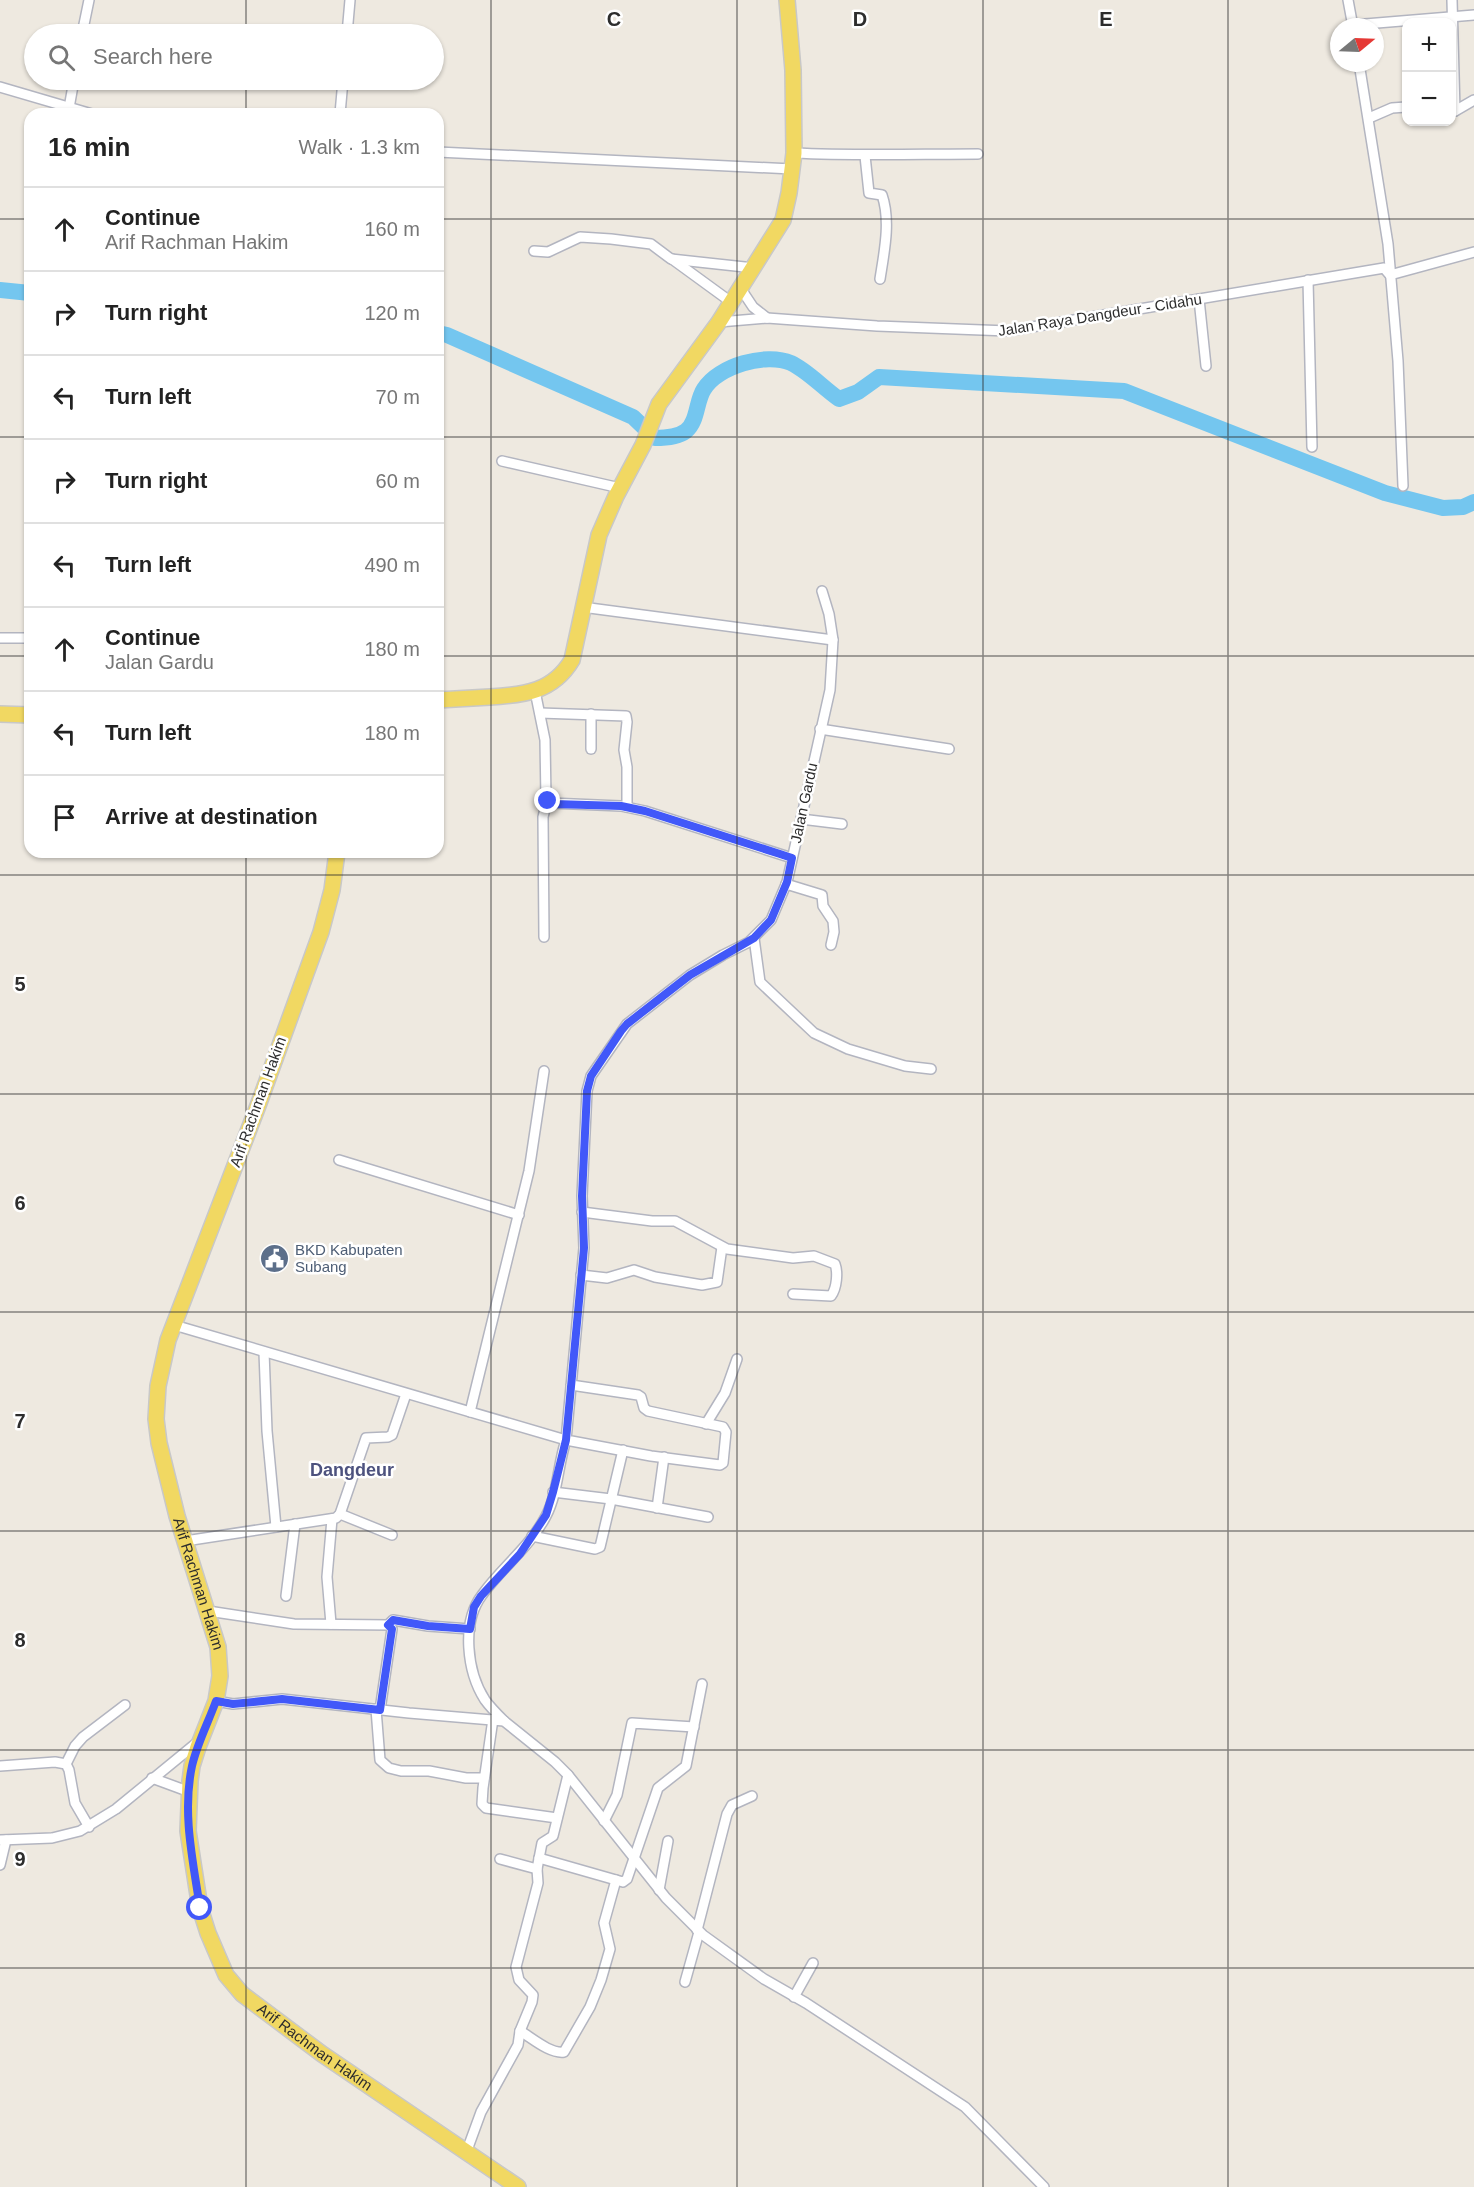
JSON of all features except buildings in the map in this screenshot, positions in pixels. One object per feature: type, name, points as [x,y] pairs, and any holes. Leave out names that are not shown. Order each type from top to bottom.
[{"type":"main road","points":[[444,700],[535,692],[553,683],[572,660],[599,535],[643,445],[659,404],[719,322],[783,220],[794,153],[793,70],[787,0]]},
{"type":"main road","points":[[0,714],[24,715]]},
{"type":"main road","name":"Arif Rachman Hakim","points":[[336,858],[332,890],[321,932],[255,1114],[168,1340],[158,1386],[156,1419],[159,1443],[185,1541],[218,1647],[220,1676],[216,1701],[192,1766],[188,1831],[200,1908],[216,1955],[226,1975],[242,1994],[303,2041],[518,2187]]},
{"type":"street","points":[[84,24],[89,0]]},
{"type":"street","points":[[348,24],[350,0]]},
{"type":"street","points":[[1348,0],[1351,18]]},
{"type":"street","points":[[1452,0],[1453,72]]},
{"type":"street","points":[[1384,23],[1474,15]]},
{"type":"street","points":[[1361,72],[1388,244],[1398,361],[1403,486]]},
{"type":"street","points":[[0,87],[69,108],[72,90]]},
{"type":"street","points":[[341,108],[342,90]]},
{"type":"street","points":[[1456,109],[1474,100]]},
{"type":"street","points":[[1369,118],[1392,108],[1402,107]]},
{"type":"street","points":[[444,152],[792,169]]},
{"type":"street","points":[[794,153],[865,156],[978,154]]},
{"type":"street","points":[[865,156],[869,193],[882,195],[884,209],[885,250],[880,279]]},
{"type":"street","points":[[534,251],[548,252],[584,237],[651,244],[731,302]]},
{"type":"street","name":"Jalan Raya Dangdeur - Cidahu","points":[[719,322],[767,318],[995,332],[1384,268],[1390,275],[1474,252]]},
{"type":"street","points":[[671,259],[754,268]]},
{"type":"street","points":[[1308,280],[1312,447]]},
{"type":"street","points":[[741,289],[753,307],[767,318]]},
{"type":"street","points":[[1199,299],[1206,366]]},
{"type":"street","points":[[502,461],[620,488]]},
{"type":"street","name":"Jalan Gardu","points":[[822,591],[833,640],[830,690],[786,884],[771,920],[754,938],[690,975],[637,1016],[621,1031],[588,1084],[582,1212],[584,1248],[571,1385],[560,1438],[553,1492],[546,1515],[520,1554],[481,1596],[474,1607],[470,1629],[471,1665],[479,1688],[498,1718],[555,1762],[568,1775],[659,1890],[698,1931],[764,1979],[879,2049],[965,2107],[1044,2187]]},
{"type":"street","points":[[582,607],[833,640]]},
{"type":"street","points":[[0,638],[24,638]]},
{"type":"street","points":[[535,692],[545,740],[546,798],[548,801],[543,817],[546,913],[544,937]]},
{"type":"street","points":[[540,713],[623,715],[627,718],[624,750],[627,767],[627,807]]},
{"type":"street","points":[[591,714],[591,749]]},
{"type":"street","points":[[820,729],[949,749]]},
{"type":"street","points":[[548,801],[554,804],[627,807],[699,827],[792,858]]},
{"type":"street","points":[[801,819],[842,824]]},
{"type":"street","points":[[786,884],[822,895],[823,906],[833,921],[834,932],[831,945]]},
{"type":"street","points":[[754,938],[760,982],[814,1033],[848,1049],[905,1066],[931,1069]]},
{"type":"street","points":[[470,1412],[531,1161],[544,1071]]},
{"type":"street","points":[[339,1160],[519,1215]]},
{"type":"street","points":[[582,1212],[652,1221],[675,1221],[722,1247],[793,1258],[817,1256],[835,1264],[837,1269],[834,1292],[831,1296],[793,1294]]},
{"type":"street","points":[[581,1275],[608,1278],[634,1270],[655,1277],[707,1285],[717,1282],[722,1247]]},
{"type":"street","points":[[174,1325],[560,1438],[664,1457],[722,1464],[724,1461],[726,1430],[723,1427],[648,1411],[644,1408],[638,1395],[571,1385]]},
{"type":"street","points":[[264,1352],[267,1431],[276,1527]]},
{"type":"street","points":[[706,1424],[725,1393],[737,1359]]},
{"type":"street","points":[[331,1624],[327,1577],[336,1517],[366,1437],[392,1435],[406,1394]]},
{"type":"street","points":[[532,1536],[598,1548],[601,1545],[623,1450]]},
{"type":"street","points":[[657,1508],[664,1457]]},
{"type":"street","points":[[553,1492],[611,1499],[708,1517]]},
{"type":"street","points":[[185,1541],[336,1517],[392,1535]]},
{"type":"street","points":[[286,1596],[295,1524]]},
{"type":"street","points":[[208,1611],[289,1624],[388,1625],[393,1620],[428,1626],[470,1629]]},
{"type":"street","points":[[388,1625],[392,1629],[378,1709],[380,1760],[389,1768],[401,1771],[429,1771],[466,1778],[484,1778]]},
{"type":"street","points":[[539,1858],[623,1882],[627,1879],[658,1788],[686,1766],[702,1684]]},
{"type":"street","points":[[216,1701],[233,1704],[282,1699],[498,1718],[484,1778],[482,1801],[486,1808],[557,1818]]},
{"type":"street","points":[[66,1764],[79,1742],[125,1705]]},
{"type":"street","points":[[604,1821],[617,1795],[632,1723],[694,1727]]},
{"type":"street","points":[[0,1865],[3,1840],[52,1838],[80,1832],[116,1809],[201,1739]]},
{"type":"street","points":[[0,1766],[56,1762],[66,1764]]},
{"type":"street","points":[[66,1764],[75,1803],[89,1827]]},
{"type":"street","points":[[466,2153],[481,2112],[518,2045],[520,2031],[532,2002],[533,1995],[519,1980],[516,1967],[538,1883],[537,1869],[542,1843],[554,1836],[568,1775]]},
{"type":"street","points":[[152,1778],[190,1791]]},
{"type":"street","points":[[685,1982],[727,1814],[732,1804],[752,1796]]},
{"type":"street","points":[[659,1890],[668,1840]]},
{"type":"street","points":[[501,1859],[537,1869]]},
{"type":"street","points":[[520,2031],[552,2051],[564,2052],[590,2007],[602,1980],[610,1949],[604,1923],[616,1880]]},
{"type":"street","points":[[794,1997],[813,1963]]},
{"type":"waterway","points":[[0,290],[24,292]]},
{"type":"waterway","points":[[444,334],[633,417],[655,438],[672,437],[686,431],[693,422],[704,389],[720,374],[743,363],[769,359],[791,363],[839,399],[858,392],[879,377],[1124,391],[1385,493],[1443,508],[1463,507],[1474,502]]},
{"type":"place","name":"BKD Kabupaten Subang","points":[[274,1259]]},
{"type":"district","name":"Dangdeur","points":[[352,1470]]},
{"type":"route","points":[[200,1908],[188,1831],[190,1781],[198,1747],[216,1701],[233,1704],[282,1699],[380,1710],[392,1629],[388,1625],[389,1622],[393,1620],[428,1626],[470,1629],[474,1607],[481,1596],[520,1554],[546,1515],[566,1440],[584,1248],[582,1196],[587,1091],[591,1076],[627,1024],[690,975],[754,938],[771,920],[787,882],[792,858],[645,811],[621,806],[554,804],[548,801]]}]
